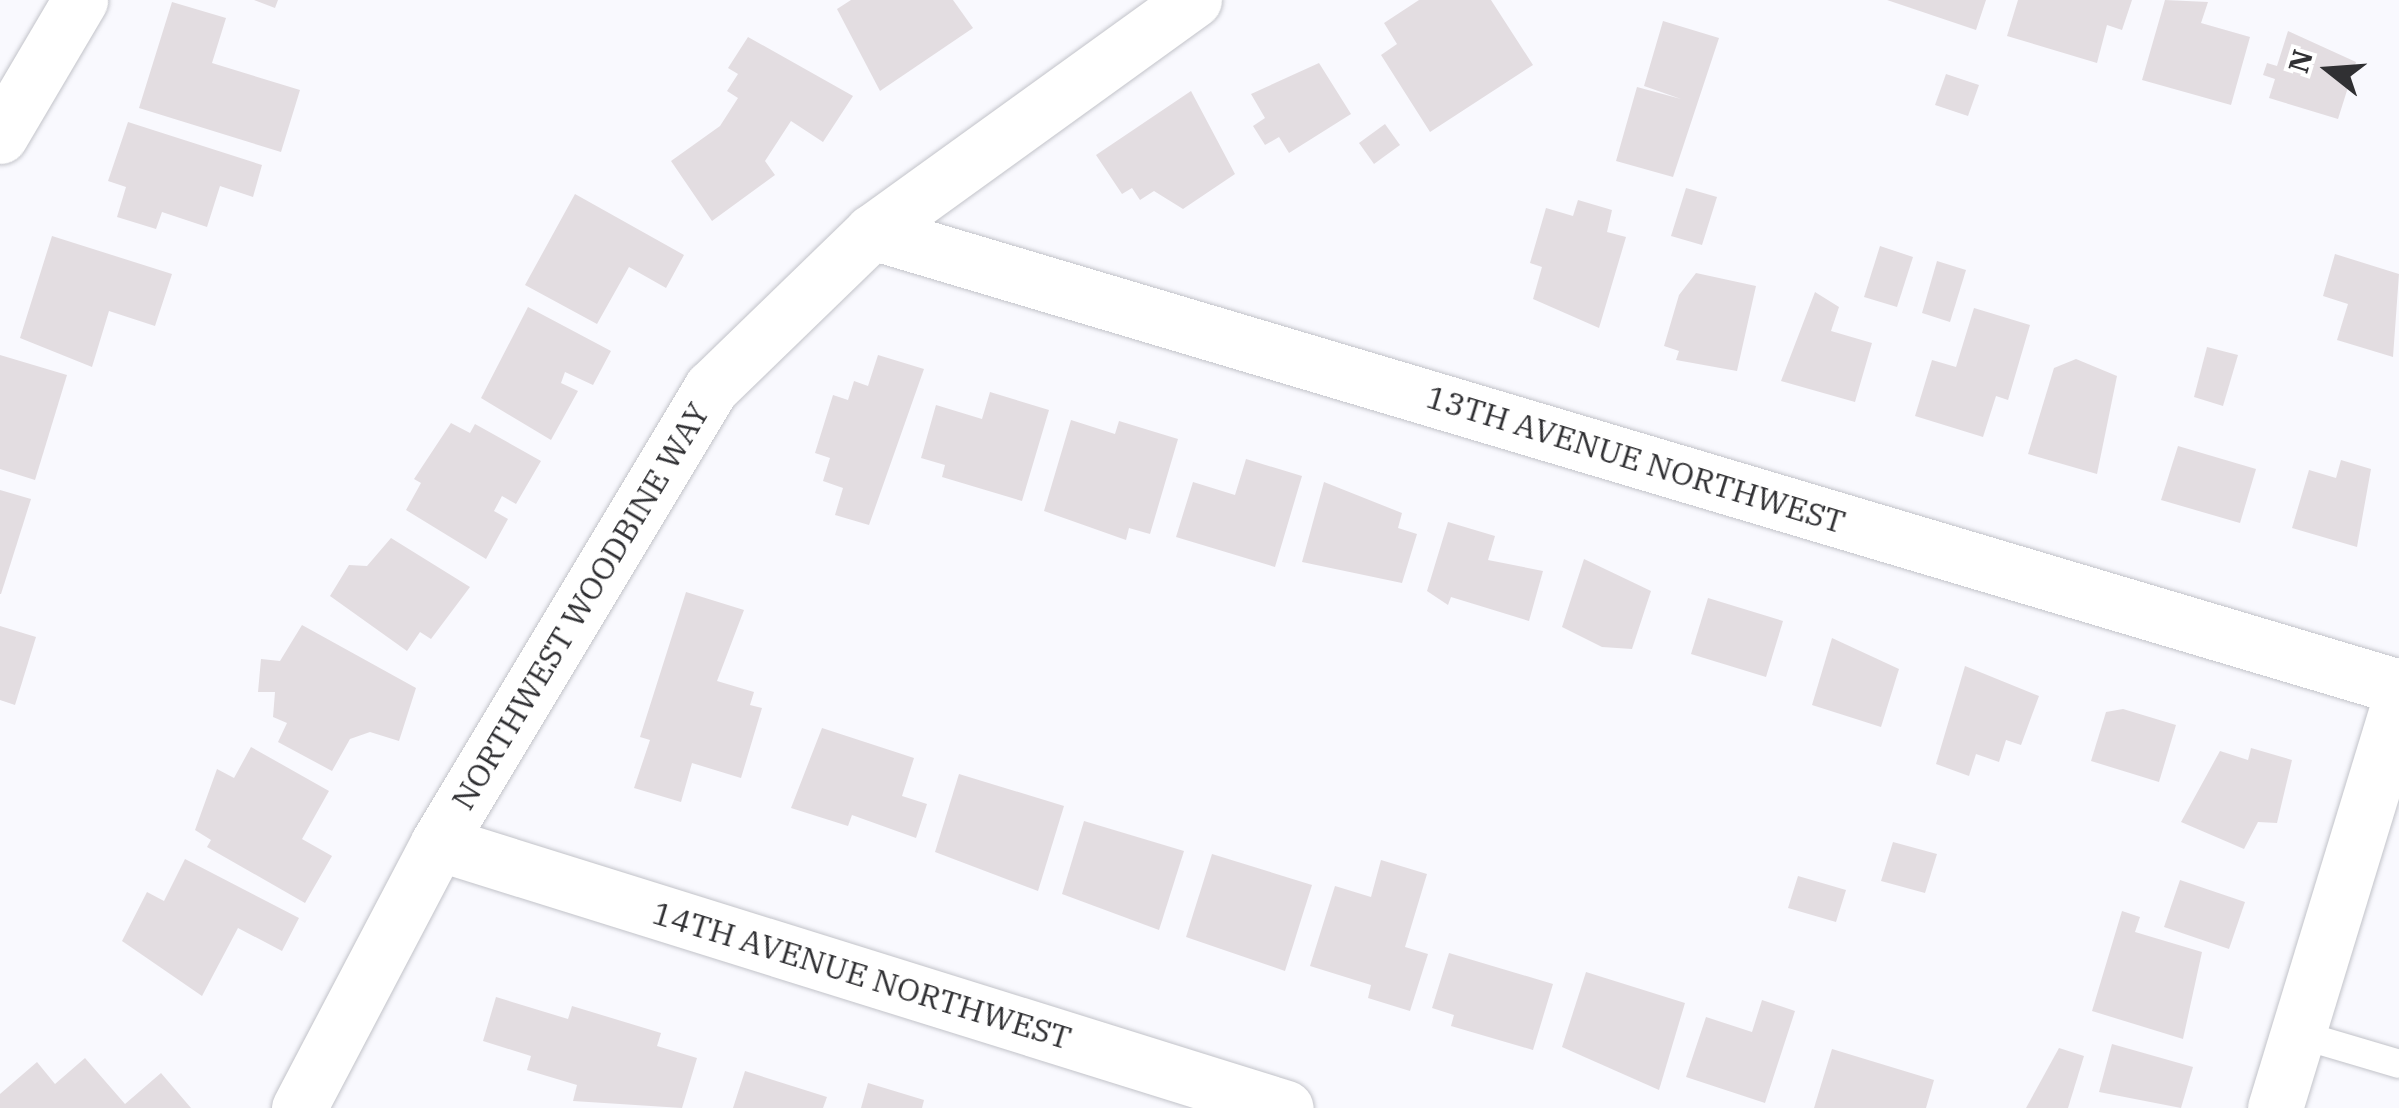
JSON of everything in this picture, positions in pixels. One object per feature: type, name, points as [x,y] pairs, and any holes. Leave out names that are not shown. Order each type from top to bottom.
[{"type":"street","points":[[0,136],[80,0]]},
{"type":"street","name":"NORTHWEST WOODBINE WAY","points":[[299,1108],[438,843],[711,388],[872,232],[1194,0]]},
{"type":"street","name":"13TH AVENUE NORTHWEST","points":[[872,232],[2399,687]]},
{"type":"street","points":[[2275,1108],[2399,703]]},
{"type":"street","name":"14TH AVENUE NORTHWEST","points":[[438,843],[1286,1108]]},
{"type":"lane","points":[[2298,1034],[2399,1064]]},
{"type":"building","points":[[254,0],[278,0],[275,8]]},
{"type":"building","points":[[851,0],[953,0],[973,28],[880,91],[837,9]]},
{"type":"building","points":[[1419,0],[1491,0],[1533,65],[1430,132],[1381,55],[1397,44],[1384,23]]},
{"type":"building","points":[[1887,0],[1986,0],[1976,30]]},
{"type":"building","points":[[2018,0],[2132,0],[2122,30],[2107,25],[2097,63],[2007,36]]},
{"type":"building","points":[[2165,0],[2208,2],[2201,23],[2250,37],[2231,105],[2142,80]]},
{"type":"building","points":[[172,2],[226,18],[212,63],[300,90],[281,152],[139,108]]},
{"type":"building","points":[[1663,21],[1719,38],[1673,177],[1616,161],[1637,87],[1681,99],[1644,86]]},
{"type":"building","points":[[2288,31],[2356,62],[2338,119],[2269,98],[2275,79],[2263,75],[2267,63],[2277,66]]},
{"type":"building","points":[[748,37],[853,96],[823,142],[791,121],[765,161],[775,175],[712,221],[671,161],[720,126],[738,98],[727,91],[738,74],[728,68]]},
{"type":"building","points":[[1319,63],[1351,114],[1289,153],[1279,137],[1265,145],[1253,126],[1265,118],[1251,94]]},
{"type":"building","points":[[1946,74],[1979,85],[1968,116],[1935,105]]},
{"type":"building","points":[[1191,91],[1235,174],[1183,209],[1154,191],[1140,200],[1132,188],[1122,194],[1096,155]]},
{"type":"building","points":[[128,122],[262,165],[253,197],[220,186],[207,227],[162,212],[156,229],[117,217],[126,187],[108,181]]},
{"type":"building","points":[[1385,124],[1400,145],[1374,164],[1359,143]]},
{"type":"building","points":[[1686,188],[1717,197],[1702,245],[1671,236]]},
{"type":"building","points":[[575,194],[684,255],[666,288],[629,267],[597,324],[525,285]]},
{"type":"building","points":[[1578,200],[1612,210],[1607,232],[1626,237],[1599,328],[1533,299],[1542,267],[1530,263],[1546,208],[1573,216]]},
{"type":"building","points":[[52,236],[172,274],[155,326],[109,311],[92,367],[20,338]]},
{"type":"building","points":[[1880,246],[1913,257],[1897,307],[1864,297]]},
{"type":"building","points":[[2335,254],[2399,274],[2393,357],[2337,340],[2348,304],[2323,296]]},
{"type":"building","points":[[1937,261],[1966,270],[1950,322],[1922,313]]},
{"type":"building","points":[[1696,273],[1756,286],[1737,371],[1676,360],[1679,351],[1664,346],[1679,295]]},
{"type":"building","points":[[1815,292],[1839,307],[1831,331],[1872,343],[1855,402],[1781,381]]},
{"type":"building","points":[[528,307],[611,351],[593,385],[565,372],[561,383],[578,391],[551,440],[481,398]]},
{"type":"building","points":[[1974,308],[2030,325],[2008,400],[1996,396],[1983,437],[1915,416],[1932,360],[1956,367]]},
{"type":"building","points":[[2207,347],[2238,355],[2223,406],[2194,397]]},
{"type":"building","points":[[0,355],[67,375],[35,480],[0,469]]},
{"type":"building","points":[[878,355],[924,369],[869,525],[835,515],[843,488],[823,481],[830,458],[815,453],[833,395],[848,400],[854,381],[868,386]]},
{"type":"building","points":[[2076,359],[2117,376],[2097,474],[2028,454],[2054,368]]},
{"type":"building","points":[[990,392],[1049,410],[1022,501],[942,477],[945,465],[921,458],[936,405],[982,419]]},
{"type":"building","points":[[1071,420],[1115,434],[1119,421],[1178,439],[1150,534],[1129,528],[1126,540],[1044,511]]},
{"type":"building","points":[[451,423],[470,433],[475,424],[541,461],[516,504],[502,496],[494,511],[508,519],[486,559],[406,510],[421,483],[414,479]]},
{"type":"building","points":[[2178,446],[2256,469],[2240,523],[2161,500]]},
{"type":"building","points":[[1246,459],[1302,476],[1275,567],[1176,537],[1193,482],[1235,495]]},
{"type":"building","points":[[2341,460],[2371,469],[2357,547],[2292,528],[2309,470],[2336,478]]},
{"type":"building","points":[[1324,482],[1402,513],[1398,528],[1417,534],[1402,583],[1302,562]]},
{"type":"building","points":[[0,490],[31,499],[1,594],[0,594]]},
{"type":"building","points":[[1448,522],[1495,536],[1488,560],[1543,571],[1529,621],[1451,597],[1448,605],[1427,591]]},
{"type":"building","points":[[391,538],[470,587],[431,639],[420,632],[407,651],[330,596],[349,565],[367,566]]},
{"type":"building","points":[[1584,559],[1651,591],[1632,649],[1602,647],[1562,627]]},
{"type":"building","points":[[686,592],[744,610],[717,681],[754,692],[750,705],[762,708],[741,778],[692,763],[681,802],[634,788],[650,740],[640,737]]},
{"type":"building","points":[[1708,598],[1783,621],[1766,677],[1691,654]]},
{"type":"building","points":[[302,625],[416,688],[399,741],[370,732],[350,739],[332,771],[278,742],[287,723],[273,717],[275,692],[258,692],[261,659],[280,661]]},
{"type":"building","points":[[0,626],[36,637],[15,705],[0,700]]},
{"type":"building","points":[[1832,638],[1899,669],[1881,727],[1812,705]]},
{"type":"building","points":[[1965,666],[2039,696],[2021,745],[2006,740],[1999,762],[1976,754],[1969,776],[1936,764]]},
{"type":"building","points":[[2123,709],[2176,725],[2159,782],[2091,761],[2106,712]]},
{"type":"building","points":[[822,728],[914,758],[902,796],[927,804],[916,838],[852,815],[848,826],[791,808]]},
{"type":"building","points":[[251,747],[329,791],[302,839],[332,856],[305,903],[207,847],[211,840],[195,830],[217,769],[234,778]]},
{"type":"building","points":[[2251,748],[2292,760],[2277,823],[2258,822],[2244,849],[2181,822],[2220,751],[2248,760]]},
{"type":"building","points":[[959,774],[1064,806],[1038,891],[935,852]]},
{"type":"building","points":[[1084,821],[1184,851],[1159,930],[1062,894]]},
{"type":"building","points":[[1893,842],[1937,854],[1925,893],[1881,881]]},
{"type":"building","points":[[1212,854],[1312,885],[1285,971],[1186,937]]},
{"type":"building","points":[[185,859],[299,918],[282,951],[238,928],[202,996],[122,941],[147,892],[164,901]]},
{"type":"building","points":[[1381,860],[1427,874],[1405,947],[1428,954],[1410,1011],[1368,998],[1371,985],[1310,966],[1335,886],[1371,897]]},
{"type":"building","points":[[1798,876],[1846,890],[1836,922],[1788,908]]},
{"type":"building","points":[[2180,880],[2245,902],[2229,949],[2164,927]]},
{"type":"building","points":[[2122,911],[2140,917],[2135,932],[2202,952],[2183,1039],[2092,1011]]},
{"type":"building","points":[[1449,953],[1553,984],[1533,1050],[1451,1026],[1454,1015],[1432,1008]]},
{"type":"building","points":[[1586,972],[1685,1003],[1659,1090],[1562,1047]]},
{"type":"building","points":[[496,997],[568,1019],[572,1006],[661,1033],[657,1046],[697,1058],[682,1108],[573,1101],[577,1085],[527,1070],[531,1056],[483,1041]]},
{"type":"building","points":[[1762,1000],[1795,1011],[1765,1103],[1686,1077],[1706,1017],[1752,1032]]},
{"type":"building","points":[[2112,1044],[2193,1067],[2181,1108],[2099,1092]]},
{"type":"building","points":[[2059,1048],[2084,1056],[2068,1108],[2026,1108]]},
{"type":"building","points":[[1832,1049],[1934,1080],[1926,1108],[1814,1108]]},
{"type":"building","points":[[85,1058],[125,1104],[161,1073],[191,1108],[0,1108],[0,1094],[37,1062],[55,1084]]},
{"type":"building","points":[[745,1071],[827,1097],[823,1108],[733,1108]]},
{"type":"building","points":[[868,1083],[924,1100],[922,1108],[861,1108]]}]
